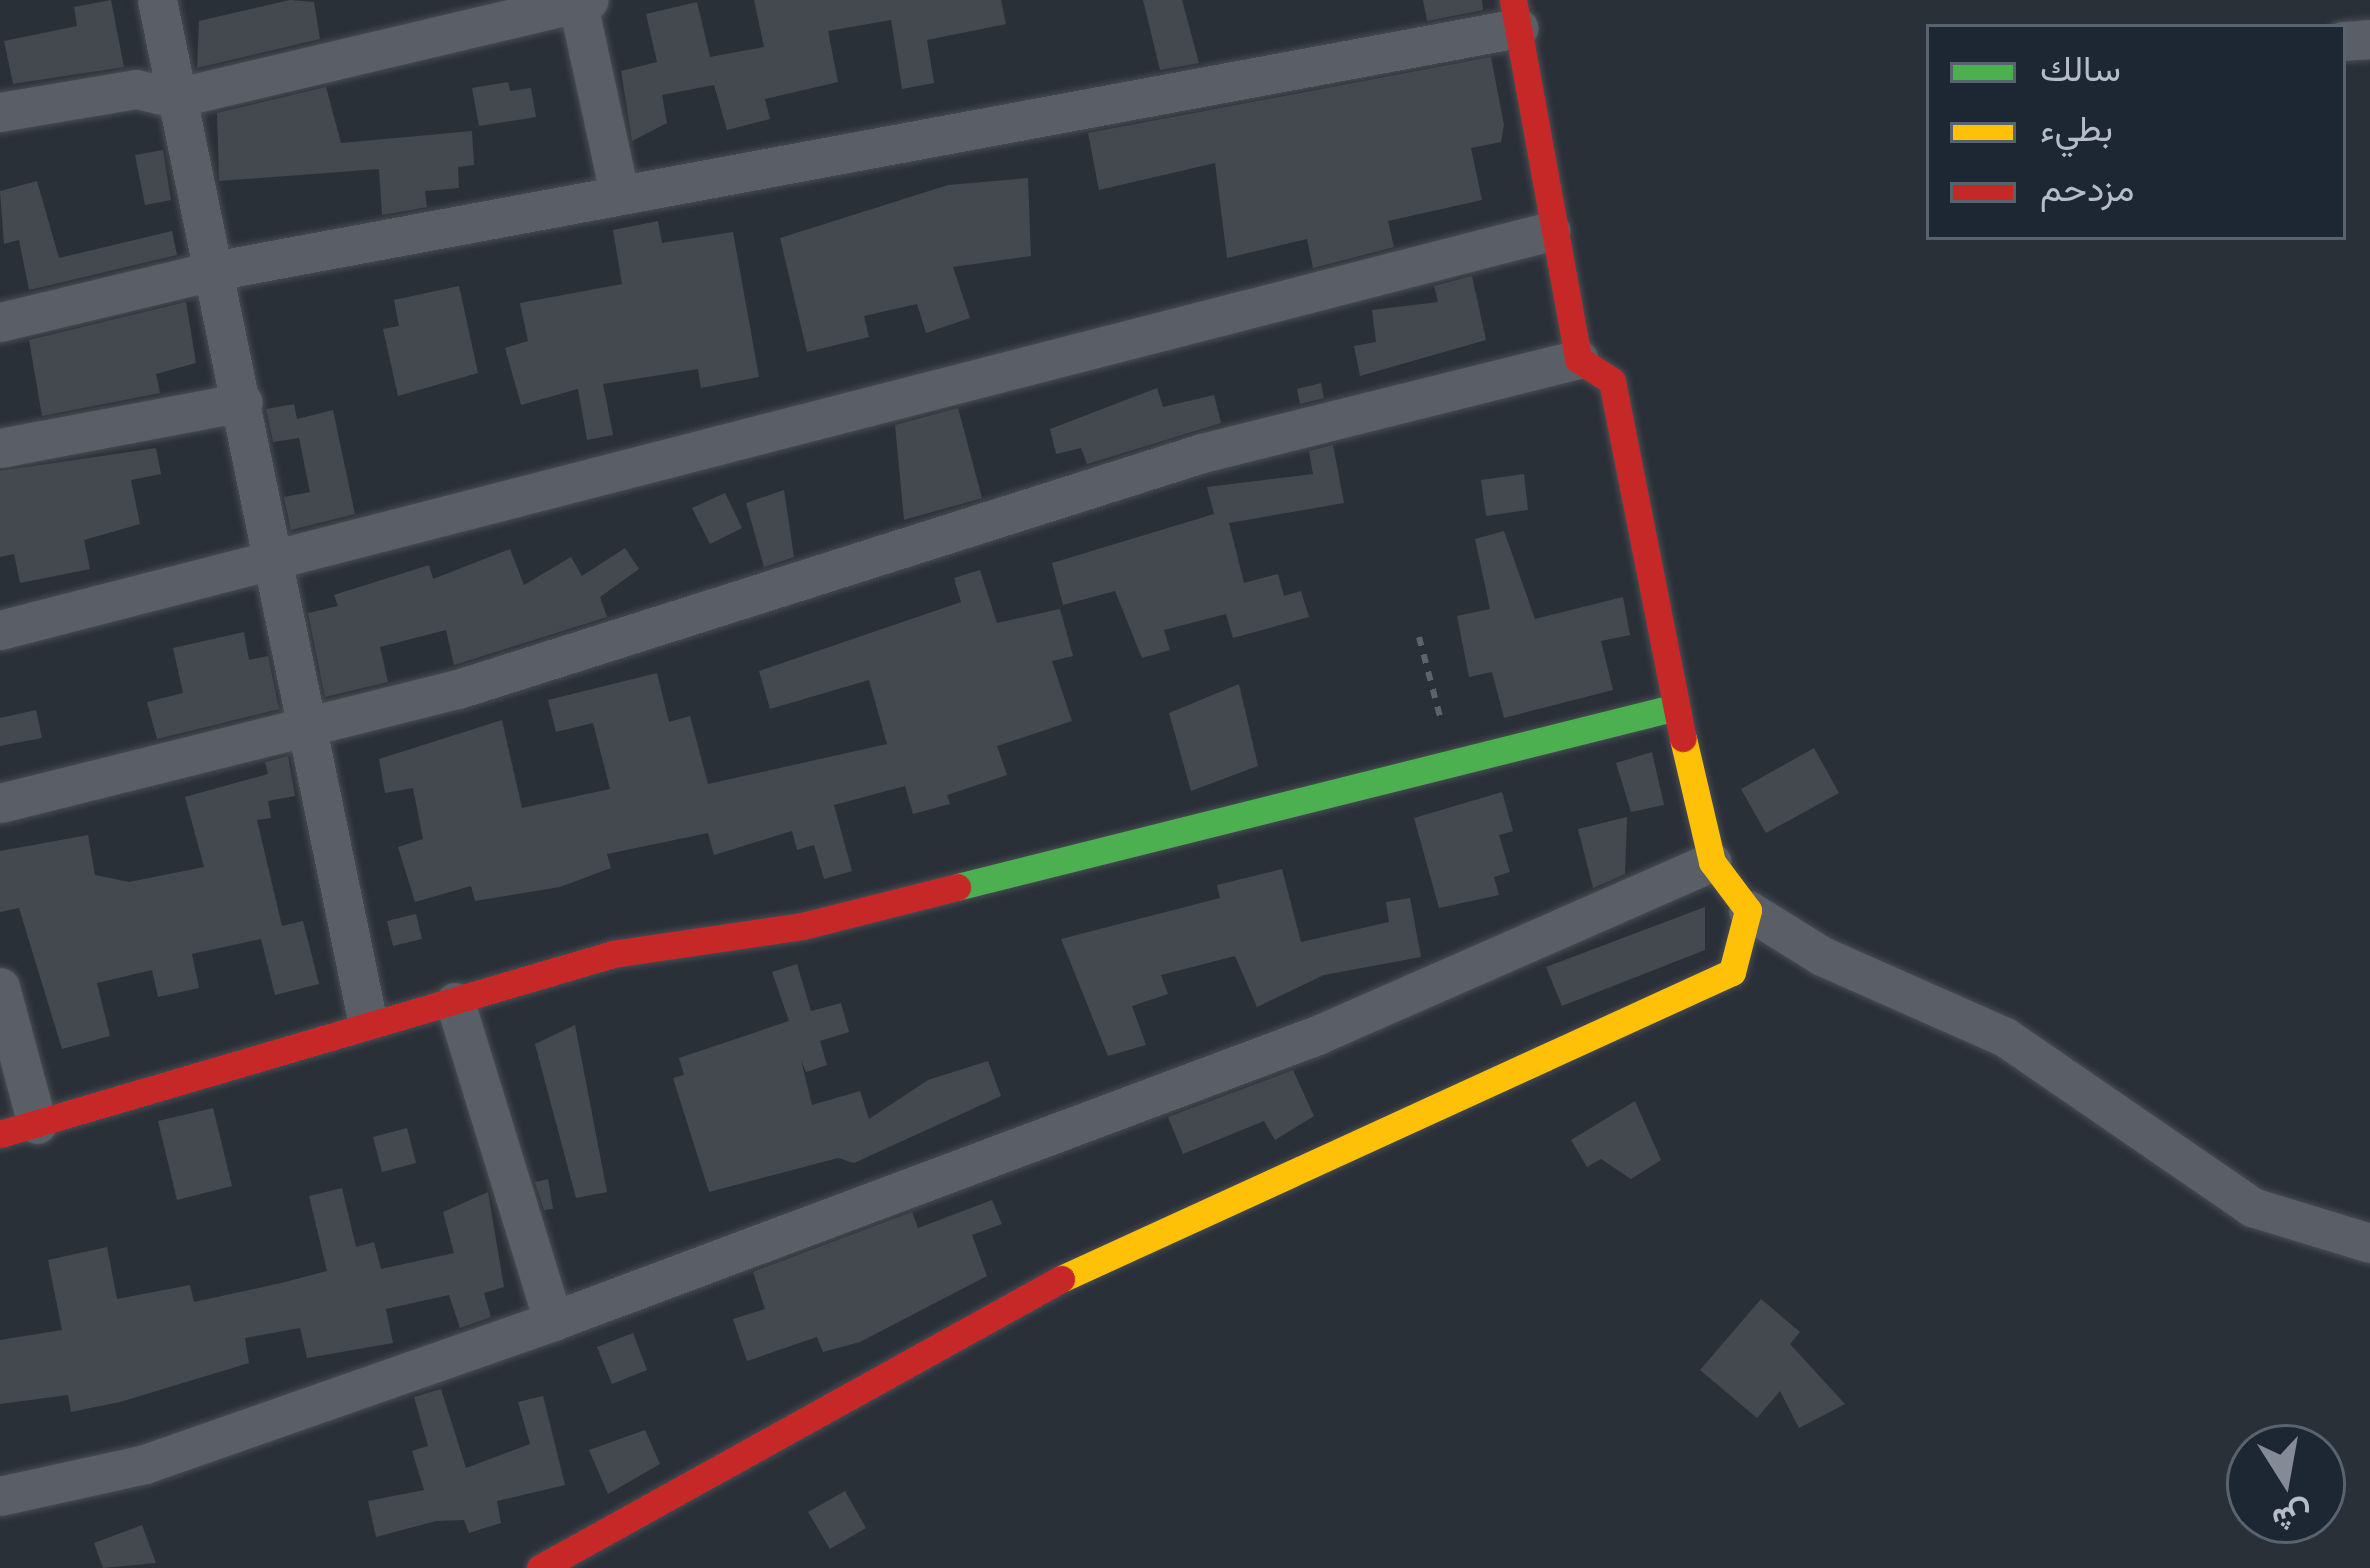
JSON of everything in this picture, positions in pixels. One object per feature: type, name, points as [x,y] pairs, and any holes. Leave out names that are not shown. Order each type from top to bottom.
[{"type":"street","points":[[157,0],[208,272],[243,402],[276,564],[298,724],[367,1019]]},
{"type":"street","points":[[0,112],[136,89],[175,98],[581,1],[619,193]]},
{"type":"street","points":[[0,322],[208,272],[1515,14],[1578,359]]},
{"type":"street","points":[[0,630],[276,564],[1551,231]]},
{"type":"street","points":[[0,802],[544,664],[1202,453],[1578,359],[1612,380],[1676,707],[1712,862],[1748,910],[1822,956],[2005,1036],[2252,1207],[2370,1243]]},
{"type":"street","points":[[0,448],[243,402]]},
{"type":"street","points":[[0,987],[19,1129],[367,1019],[455,1002],[613,954],[802,926],[1676,707]]},
{"type":"street","points":[[0,1496],[146,1464],[553,1321],[1315,1036],[1712,862]]},
{"type":"street","points":[[540,1568],[1047,1285],[1710,986],[1744,951],[1748,910]]},
{"type":"street","points":[[455,1002],[553,1321]]},
{"type":"path","points":[[1419,638],[1453,765]]},
{"type":"building","points":[[111,0],[124,67],[13,84],[4,41],[77,26],[74,7]]},
{"type":"building","points":[[290,0],[314,2],[320,39],[197,68],[199,21]]},
{"type":"building","points":[[754,0],[1001,0],[1006,24],[927,40],[934,83],[902,89],[891,20],[828,31],[838,82],[765,99],[770,119],[727,130],[714,85],[662,95],[667,123],[632,141],[621,71],[657,62],[646,14],[697,2],[710,57],[764,47]]},
{"type":"building","points":[[1143,0],[1182,0],[1199,63],[1160,70]]},
{"type":"building","points":[[1423,0],[1482,0],[1483,10],[1427,21]]},
{"type":"building","points":[[1491,57],[1504,125],[1501,142],[1471,148],[1482,200],[1388,221],[1394,247],[1313,268],[1307,239],[1227,258],[1215,163],[1099,190],[1088,133]]},
{"type":"building","points":[[508,82],[510,91],[531,88],[536,117],[479,126],[472,88]]},
{"type":"building","points":[[326,87],[341,143],[472,131],[474,165],[458,167],[459,188],[425,191],[427,207],[382,215],[379,169],[219,181],[217,113]]},
{"type":"building","points":[[163,150],[171,200],[145,205],[135,155]]},
{"type":"building","points":[[1028,178],[1031,256],[953,267],[970,318],[926,333],[917,304],[864,316],[869,337],[807,352],[780,238],[948,185]]},
{"type":"building","points":[[37,181],[59,258],[172,231],[177,255],[29,290],[19,240],[4,244],[0,191]]},
{"type":"building","points":[[658,221],[662,243],[733,232],[759,377],[701,388],[698,369],[603,384],[613,435],[587,440],[578,389],[521,405],[505,348],[528,341],[520,303],[622,284],[613,230]]},
{"type":"building","points":[[1472,276],[1486,340],[1360,376],[1354,346],[1376,342],[1372,310],[1438,302],[1434,286]]},
{"type":"building","points":[[459,286],[478,373],[398,396],[383,329],[399,326],[394,300]]},
{"type":"building","points":[[186,302],[196,363],[156,374],[160,393],[42,416],[29,340]]},
{"type":"building","points":[[1321,383],[1324,398],[1300,404],[1297,389]]},
{"type":"building","points":[[1157,388],[1163,407],[1214,395],[1221,423],[1087,464],[1081,448],[1056,454],[1050,429]]},
{"type":"building","points":[[294,404],[297,419],[333,410],[355,514],[291,530],[284,497],[310,492],[299,438],[273,442],[266,409]]},
{"type":"building","points":[[958,408],[982,498],[904,520],[895,425]]},
{"type":"building","points":[[1333,445],[1344,503],[1229,523],[1244,583],[1278,574],[1284,596],[1301,591],[1309,617],[1233,638],[1226,614],[1164,630],[1170,650],[1142,658],[1115,591],[1063,605],[1052,563],[1214,514],[1207,487],[1313,474],[1309,451]]},
{"type":"building","points":[[156,448],[161,474],[131,480],[140,524],[84,540],[90,569],[20,583],[14,554],[0,557],[0,471]]},
{"type":"building","points":[[1524,474],[1528,510],[1486,516],[1481,480]]},
{"type":"building","points":[[784,490],[794,557],[764,567],[746,503]]},
{"type":"building","points":[[725,493],[742,528],[710,544],[692,508]]},
{"type":"building","points":[[1504,531],[1535,619],[1623,597],[1630,635],[1601,641],[1613,690],[1504,718],[1492,672],[1469,677],[1457,616],[1490,609],[1475,539]]},
{"type":"building","points":[[625,548],[639,569],[600,597],[607,617],[454,665],[446,630],[380,647],[388,682],[325,697],[308,613],[338,606],[334,595],[429,565],[433,579],[510,549],[524,585],[571,557],[582,576]]},
{"type":"building","points":[[980,570],[997,623],[1060,609],[1073,656],[1052,661],[1072,721],[997,746],[1007,775],[947,795],[950,804],[913,814],[905,786],[834,805],[852,871],[824,879],[814,845],[797,850],[792,831],[714,855],[708,833],[607,854],[611,868],[560,887],[475,901],[471,886],[415,902],[398,847],[423,839],[413,788],[385,793],[379,759],[502,720],[522,808],[610,789],[593,723],[556,732],[548,700],[657,673],[669,722],[690,716],[708,784],[887,744],[869,680],[770,709],[759,671],[961,602],[954,578]]},
{"type":"building","points":[[244,632],[249,660],[268,656],[279,709],[157,739],[147,702],[183,693],[173,648]]},
{"type":"building","points":[[1239,684],[1258,766],[1191,791],[1169,713]]},
{"type":"building","points":[[36,710],[42,738],[0,746],[0,718]]},
{"type":"building","points":[[1814,748],[1839,793],[1766,833],[1741,789]]},
{"type":"building","points":[[1652,752],[1664,805],[1631,812],[1616,763]]},
{"type":"building","points":[[288,756],[295,796],[268,801],[271,818],[257,820],[282,926],[303,921],[319,984],[275,995],[261,939],[192,954],[199,988],[158,997],[152,970],[97,983],[110,1036],[62,1049],[19,908],[0,912],[0,851],[88,835],[95,875],[129,882],[204,867],[185,797],[268,774],[265,762]]},
{"type":"building","points":[[1502,792],[1513,831],[1499,835],[1510,872],[1494,877],[1499,895],[1439,908],[1414,818]]},
{"type":"building","points":[[1627,817],[1625,874],[1593,888],[1578,829]]},
{"type":"building","points":[[1282,869],[1301,942],[1389,922],[1386,902],[1410,898],[1421,957],[1324,975],[1257,1007],[1235,956],[1161,975],[1168,994],[1132,1006],[1146,1045],[1108,1056],[1061,939],[1220,898],[1217,885]]},
{"type":"building","points":[[1705,907],[1705,950],[1562,1006],[1546,967]]},
{"type":"building","points":[[416,914],[422,939],[393,946],[387,921]]},
{"type":"building","points":[[797,964],[811,1011],[841,1003],[849,1032],[820,1041],[827,1065],[806,1072],[801,1060],[812,1105],[860,1091],[869,1119],[928,1080],[988,1061],[1001,1096],[854,1163],[838,1158],[709,1192],[673,1078],[684,1075],[679,1058],[789,1021],[772,972]]},
{"type":"building","points":[[575,1025],[607,1192],[576,1198],[535,1044]]},
{"type":"building","points":[[1293,1070],[1314,1116],[1275,1140],[1264,1121],[1183,1154],[1168,1117]]},
{"type":"building","points":[[1635,1101],[1661,1160],[1631,1179],[1601,1159],[1587,1167],[1571,1140]]},
{"type":"building","points":[[213,1108],[232,1186],[177,1200],[158,1121]]},
{"type":"building","points":[[407,1128],[416,1163],[382,1172],[373,1137]]},
{"type":"building","points":[[548,1179],[553,1209],[544,1210],[535,1182]]},
{"type":"building","points":[[342,1188],[356,1247],[374,1242],[381,1269],[454,1253],[443,1212],[488,1192],[504,1287],[484,1293],[491,1317],[460,1328],[449,1295],[386,1309],[393,1343],[307,1358],[300,1328],[245,1338],[249,1363],[120,1402],[71,1412],[68,1395],[0,1404],[0,1340],[62,1330],[48,1260],[107,1247],[117,1299],[190,1285],[194,1302],[281,1283],[327,1271],[309,1196]]},
{"type":"building","points":[[992,1200],[1002,1224],[972,1235],[987,1276],[860,1342],[823,1352],[817,1337],[747,1361],[733,1319],[765,1309],[753,1272],[912,1212],[918,1228]]},
{"type":"building","points":[[1761,1299],[1800,1332],[1790,1344],[1845,1404],[1799,1428],[1780,1391],[1757,1418],[1700,1370]]},
{"type":"building","points":[[633,1333],[647,1370],[612,1384],[597,1347]]},
{"type":"building","points":[[441,1389],[466,1468],[530,1444],[518,1402],[543,1396],[565,1485],[497,1501],[501,1523],[469,1533],[464,1520],[436,1521],[376,1537],[368,1501],[424,1490],[412,1451],[428,1446],[414,1397]]},
{"type":"building","points":[[645,1430],[660,1464],[608,1494],[589,1450]]},
{"type":"building","points":[[845,1491],[866,1528],[830,1549],[808,1512]]},
{"type":"building","points":[[142,1525],[156,1563],[103,1568],[94,1543]]},
{"type":"traffic: fast","points":[[957,887],[1676,707]]},
{"type":"traffic: slow","points":[[1061,1279],[1732,972],[1748,910],[1712,862],[1683,738]]},
{"type":"traffic: jam","points":[[1513,0],[1578,359],[1612,381],[1683,738]]},
{"type":"traffic: jam","points":[[0,1134],[613,954],[802,926],[957,887]]},
{"type":"traffic: jam","points":[[540,1568],[1061,1279]]}]
